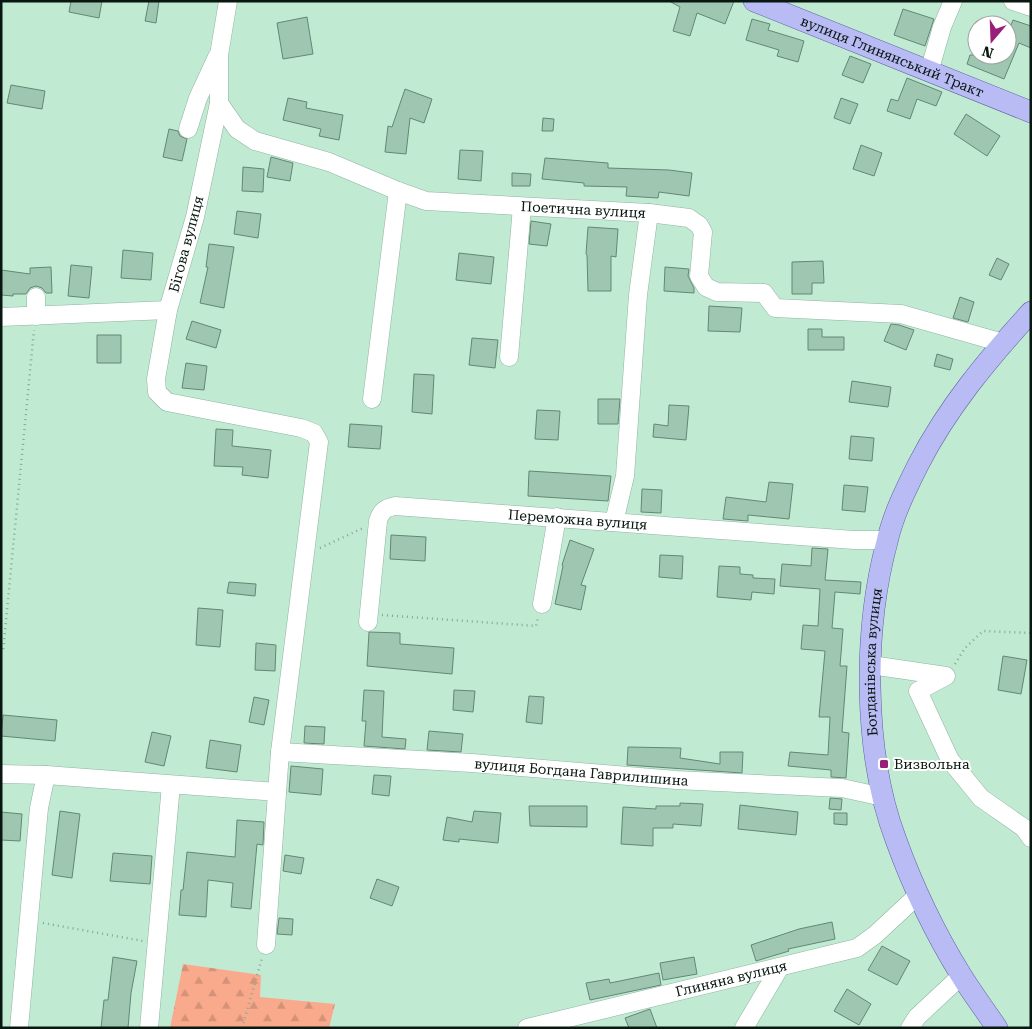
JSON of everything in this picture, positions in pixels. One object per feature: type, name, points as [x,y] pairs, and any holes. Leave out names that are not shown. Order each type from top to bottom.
[{"type":"main road","name":"вулиця Глинянський Тракт","points":[[754,1],[1031,112]]},
{"type":"main road","name":"Богданівська вулиця","points":[[997,1028],[961,976],[938,934],[918,895],[895,838],[883,797],[872,722],[871,665],[876,602],[887,540],[906,490],[930,442],[963,393],[1003,343],[1031,312]]},
{"type":"street","points":[[219,103],[219,55],[228,1]]},
{"type":"street","points":[[929,72],[942,27],[953,1]]},
{"type":"street","points":[[1013,1],[1031,7]]},
{"type":"street","points":[[188,129],[205,80],[219,55]]},
{"type":"street","name":"Поетична вулиця","points":[[219,103],[237,129],[256,140],[330,162],[426,201],[649,213],[689,218],[699,224],[703,232],[699,276],[706,287],[717,292],[764,293],[775,308],[901,314],[1003,343]]},
{"type":"street","name":"Бігова вулиця","points":[[1,317],[168,310],[194,217],[219,103]]},
{"type":"street","points":[[372,399],[398,191]]},
{"type":"street","points":[[508,357],[522,207]]},
{"type":"street","points":[[614,522],[625,476],[638,295],[649,213]]},
{"type":"street","points":[[36,297],[36,316]]},
{"type":"street","points":[[168,310],[156,380],[157,392],[167,402],[301,428],[314,433],[319,442],[280,752],[266,945]]},
{"type":"street","name":"Переможна вулиця","points":[[378,521],[380,513],[387,508],[395,506],[854,540],[887,540]]},
{"type":"street","points":[[542,604],[557,517]]},
{"type":"street","points":[[368,618],[378,521]]},
{"type":"street","points":[[871,665],[946,676]]},
{"type":"street","points":[[946,676],[918,691],[950,760],[981,798],[1024,828],[1031,838]]},
{"type":"street","name":"вулиця Богдана Гаврилишина","points":[[280,752],[472,763],[676,780],[842,788],[883,797]]},
{"type":"street","points":[[1,774],[46,775],[277,792]]},
{"type":"street","points":[[19,1028],[39,808],[46,775]]},
{"type":"street","points":[[149,1028],[171,785]]},
{"type":"street","name":"Глиняна вулиця","points":[[527,1028],[857,948],[875,935],[918,895]]},
{"type":"street","points":[[744,1028],[780,967]]},
{"type":"street","points":[[910,1028],[917,1017],[961,976]]},
{"type":"path","points":[[2,652],[36,316]]},
{"type":"path","points":[[305,555],[378,521]]},
{"type":"path","points":[[368,618],[536,626],[542,604]]},
{"type":"path","points":[[946,676],[965,648],[983,631],[1031,633]]},
{"type":"path","points":[[29,920],[157,943]]},
{"type":"path","points":[[242,1028],[266,945]]},
{"type":"green space","points":[[183,964],[261,975],[260,997],[335,1004],[329,1028],[170,1028]]},
{"type":"building","points":[[71,1],[102,1],[99,18],[69,12]]},
{"type":"building","points":[[149,1],[159,1],[156,23],[145,21]]},
{"type":"building","points":[[669,1],[734,1],[725,24],[697,13],[690,36],[673,31],[680,7]]},
{"type":"building","points":[[903,9],[934,19],[925,46],[894,35]]},
{"type":"building","points":[[307,17],[313,54],[283,59],[277,23]]},
{"type":"building","points":[[752,19],[770,24],[768,30],[804,41],[798,62],[777,56],[779,50],[746,40]]},
{"type":"building","points":[[1017,21],[1031,26],[1031,48],[1019,43],[1017,48]]},
{"type":"building","points":[[850,56],[871,64],[863,83],[842,75]]},
{"type":"building","points":[[969,65],[1010,65],[1004,79]]},
{"type":"building","points":[[907,78],[942,92],[936,106],[917,99],[910,119],[887,111],[891,99],[898,101]]},
{"type":"building","points":[[11,85],[45,91],[42,109],[7,103]]},
{"type":"building","points":[[405,89],[432,99],[424,123],[410,118],[406,154],[385,152],[388,126],[392,127]]},
{"type":"building","points":[[288,98],[307,102],[306,108],[343,115],[339,140],[319,136],[321,129],[283,120]]},
{"type":"building","points":[[841,98],[858,104],[850,124],[834,118]]},
{"type":"building","points":[[966,114],[1000,136],[987,156],[954,134]]},
{"type":"building","points":[[543,118],[554,119],[553,131],[542,131]]},
{"type":"building","points":[[169,129],[178,131],[180,136],[187,139],[182,161],[163,157]]},
{"type":"building","points":[[861,145],[882,153],[874,176],[853,169]]},
{"type":"building","points":[[460,150],[483,151],[481,181],[458,179]]},
{"type":"building","points":[[271,157],[293,163],[290,181],[267,177]]},
{"type":"building","points":[[545,158],[608,163],[608,168],[669,170],[692,173],[689,196],[659,192],[658,198],[626,196],[627,187],[584,186],[584,183],[542,179]]},
{"type":"building","points":[[243,167],[264,169],[263,192],[242,191]]},
{"type":"building","points":[[512,173],[531,174],[530,186],[512,186]]},
{"type":"building","points":[[237,211],[261,214],[258,238],[234,234]]},
{"type":"building","points":[[531,221],[551,224],[547,246],[529,244]]},
{"type":"building","points":[[588,227],[618,229],[616,257],[611,256],[611,291],[588,291],[586,254]]},
{"type":"building","points":[[209,244],[234,247],[224,308],[200,303],[208,267],[206,267]]},
{"type":"building","points":[[123,250],[153,253],[151,280],[121,278]]},
{"type":"building","points":[[459,253],[494,257],[491,284],[456,280]]},
{"type":"building","points":[[997,258],[1009,264],[1001,280],[989,275]]},
{"type":"building","points":[[823,261],[824,283],[812,283],[812,294],[792,294],[792,262]]},
{"type":"building","points":[[71,265],[92,267],[89,298],[68,296]]},
{"type":"building","points":[[51,267],[52,293],[46,293],[42,288],[36,286],[30,288],[26,294],[1,295],[1,270],[30,274],[30,268]]},
{"type":"building","points":[[665,267],[689,269],[688,276],[694,288],[694,293],[664,291]]},
{"type":"building","points":[[960,297],[974,302],[968,322],[953,318]]},
{"type":"building","points":[[709,306],[742,308],[740,332],[708,331]]},
{"type":"building","points":[[192,321],[221,330],[216,348],[186,339]]},
{"type":"building","points":[[891,324],[914,330],[906,350],[884,341]]},
{"type":"building","points":[[808,329],[822,329],[822,337],[844,337],[844,350],[808,350]]},
{"type":"building","points":[[97,335],[121,335],[121,363],[97,363]]},
{"type":"building","points":[[472,338],[498,340],[495,368],[469,365]]},
{"type":"building","points":[[937,354],[953,359],[950,370],[934,366]]},
{"type":"building","points":[[186,363],[207,366],[204,390],[182,388]]},
{"type":"building","points":[[414,374],[434,375],[432,414],[412,412]]},
{"type":"building","points":[[852,381],[891,387],[888,407],[849,402]]},
{"type":"building","points":[[598,399],[620,399],[618,424],[598,424]]},
{"type":"building","points":[[669,405],[689,406],[686,440],[653,437],[654,424],[668,426]]},
{"type":"building","points":[[537,410],[560,411],[558,440],[535,439]]},
{"type":"building","points":[[350,424],[382,426],[380,449],[348,447]]},
{"type":"building","points":[[216,429],[233,430],[232,446],[271,450],[268,478],[242,475],[243,467],[214,466]]},
{"type":"building","points":[[851,436],[874,438],[872,461],[849,459]]},
{"type":"building","points":[[529,471],[611,476],[608,501],[528,496]]},
{"type":"building","points":[[769,482],[793,484],[789,519],[748,515],[748,521],[723,519],[726,497],[766,502]]},
{"type":"building","points":[[844,485],[868,487],[865,512],[842,510]]},
{"type":"building","points":[[642,489],[662,490],[661,513],[641,512]]},
{"type":"building","points":[[391,535],[426,537],[425,561],[390,559]]},
{"type":"building","points":[[570,540],[594,549],[581,585],[586,586],[581,610],[555,604],[562,565]]},
{"type":"building","points":[[812,548],[828,549],[825,580],[861,582],[860,594],[835,592],[832,628],[843,629],[840,666],[847,666],[842,732],[849,733],[846,778],[831,777],[831,770],[788,766],[790,752],[828,755],[830,717],[819,717],[825,651],[801,649],[803,625],[818,626],[820,589],[780,586],[782,564],[811,566]]},
{"type":"building","points":[[660,555],[683,556],[682,579],[659,577]]},
{"type":"building","points":[[719,566],[740,567],[740,574],[753,575],[753,578],[775,579],[774,594],[752,592],[751,600],[717,597]]},
{"type":"building","points":[[229,582],[256,584],[255,596],[227,593]]},
{"type":"building","points":[[198,608],[223,610],[220,647],[196,645]]},
{"type":"building","points":[[369,632],[400,633],[400,644],[454,648],[452,674],[367,666]]},
{"type":"building","points":[[256,643],[276,645],[275,671],[255,670]]},
{"type":"building","points":[[1003,656],[1027,660],[1021,694],[998,690]]},
{"type":"building","points":[[364,690],[384,691],[382,737],[406,739],[405,749],[364,746],[366,721],[362,721]]},
{"type":"building","points":[[454,690],[475,691],[473,712],[453,710]]},
{"type":"building","points":[[529,696],[544,697],[542,724],[526,722]]},
{"type":"building","points":[[254,697],[269,700],[264,725],[249,722]]},
{"type":"building","points":[[3,715],[57,720],[55,741],[1,736]]},
{"type":"building","points":[[305,726],[325,727],[324,744],[304,743]]},
{"type":"building","points":[[429,731],[463,734],[461,752],[427,750]]},
{"type":"building","points":[[152,732],[171,736],[164,766],[145,762]]},
{"type":"building","points":[[210,740],[241,745],[237,772],[206,768]]},
{"type":"building","points":[[628,747],[681,748],[680,758],[720,764],[720,752],[743,752],[742,773],[627,765]]},
{"type":"building","points":[[291,766],[323,769],[321,795],[289,792]]},
{"type":"building","points":[[374,775],[391,776],[389,796],[372,794]]},
{"type":"building","points":[[830,798],[842,799],[841,810],[829,809]]},
{"type":"building","points":[[680,803],[703,804],[701,826],[673,824],[673,828],[653,828],[653,846],[621,844],[623,807],[656,809],[656,806],[680,806]]},
{"type":"building","points":[[740,805],[798,812],[796,835],[738,829]]},
{"type":"building","points":[[529,806],[587,806],[587,827],[530,826]]},
{"type":"building","points":[[60,811],[80,814],[72,878],[52,875]]},
{"type":"building","points":[[474,811],[501,813],[498,843],[459,839],[459,842],[443,840],[447,817],[472,822]]},
{"type":"building","points":[[1,812],[22,814],[20,841],[1,840]]},
{"type":"building","points":[[834,813],[847,813],[847,825],[834,824]]},
{"type":"building","points":[[237,820],[264,822],[263,845],[257,844],[251,909],[231,907],[233,883],[208,880],[206,917],[179,915],[187,852],[235,857]]},
{"type":"building","points":[[113,853],[152,856],[150,884],[110,881]]},
{"type":"building","points":[[285,855],[304,858],[301,874],[283,871]]},
{"type":"building","points":[[377,879],[399,887],[392,906],[370,898]]},
{"type":"building","points":[[279,918],[293,919],[292,935],[277,934]]},
{"type":"building","points":[[832,922],[835,939],[788,949],[789,951],[756,961],[751,945],[799,929]]},
{"type":"building","points":[[882,946],[910,961],[897,985],[868,970]]},
{"type":"building","points":[[113,957],[137,961],[131,993],[128,1028],[101,1028],[104,1000],[108,1000]]},
{"type":"building","points":[[694,957],[697,974],[663,980],[660,963]]},
{"type":"building","points":[[659,973],[661,985],[590,1000],[586,983],[609,979],[610,983]]},
{"type":"building","points":[[847,989],[871,1004],[859,1025],[834,1011]]},
{"type":"building","points":[[650,1009],[657,1028],[629,1028],[625,1018]]},
{"type":"place","name":"Визвольна","points":[[884,764]]}]
